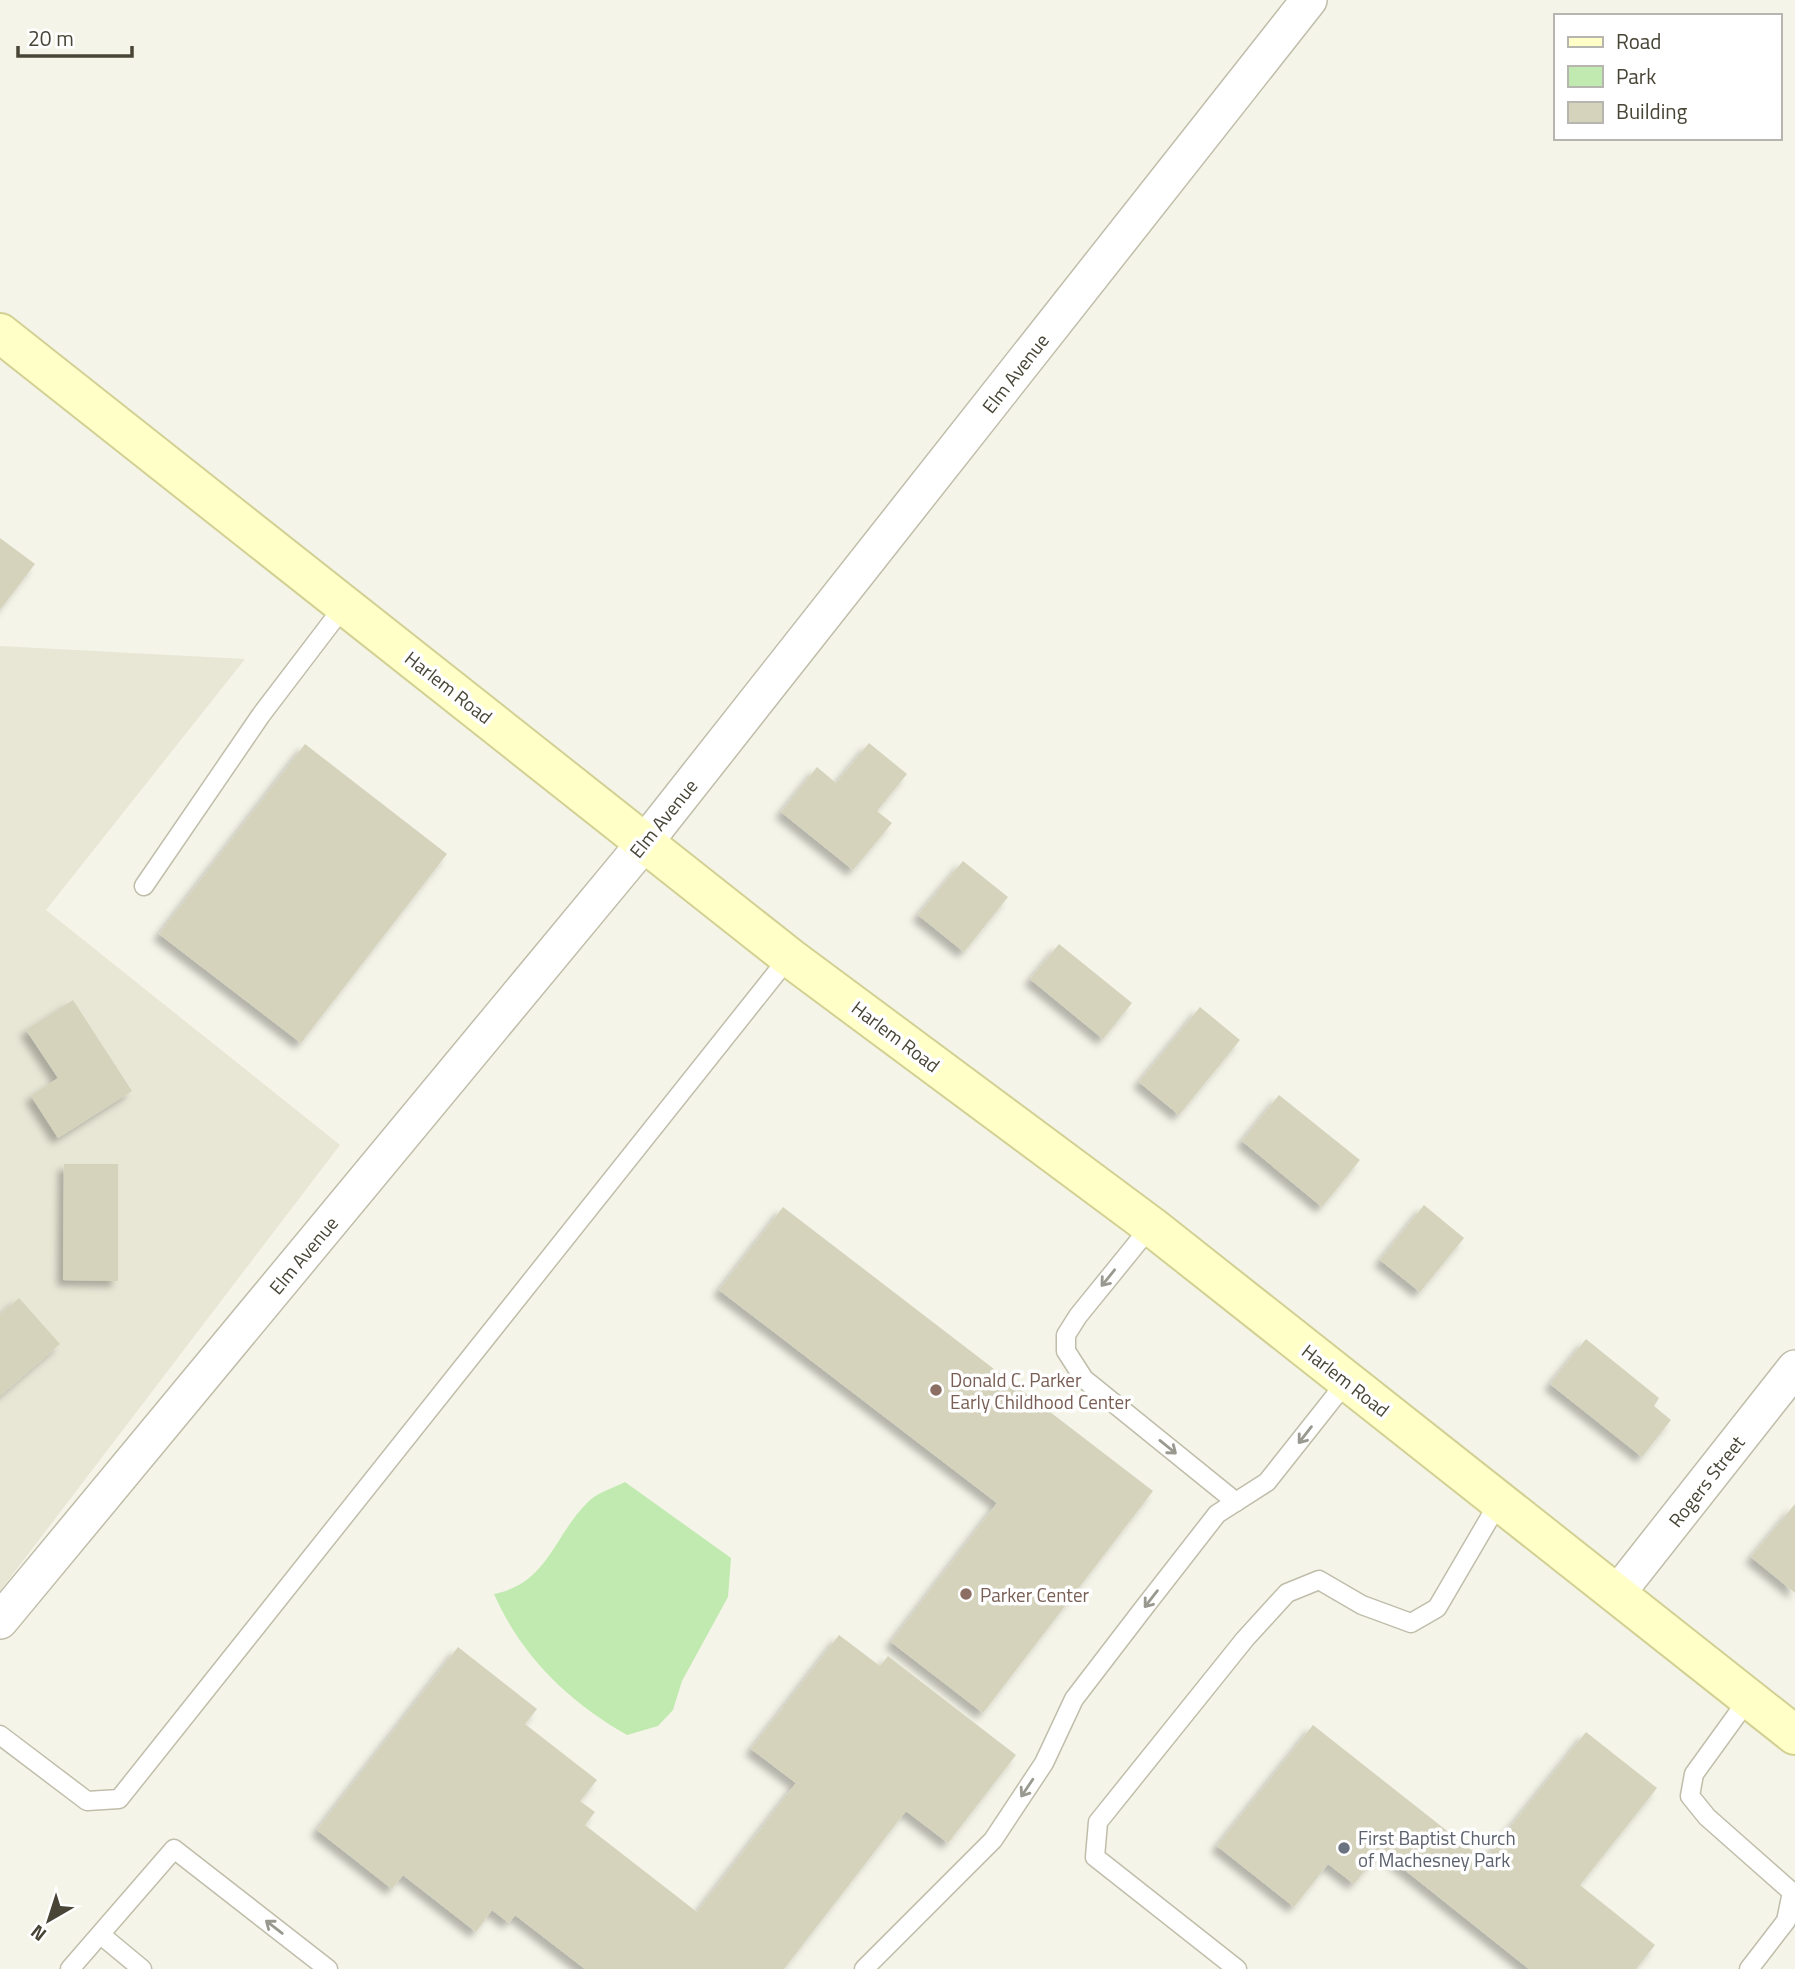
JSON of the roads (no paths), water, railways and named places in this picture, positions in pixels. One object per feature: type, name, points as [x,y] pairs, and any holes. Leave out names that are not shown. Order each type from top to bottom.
[{"type":"main road","name":"Harlem Road","points":[[0,333],[646,841],[789,957],[1151,1226],[1795,1735]]},
{"type":"street","name":"Elm Avenue","points":[[0,1621],[646,841],[1308,0]]},
{"type":"street","name":"Rogers Street","points":[[1616,1595],[1795,1368]]},
{"type":"lane","points":[[144,886],[261,715],[344,606]]},
{"type":"lane","points":[[0,1735],[87,1801],[120,1799],[789,957]]},
{"type":"lane","points":[[1151,1226],[1078,1315],[1066,1335],[1066,1351],[1084,1379],[1236,1502]]},
{"type":"lane","points":[[864,1969],[993,1840],[1044,1763],[1074,1699],[1217,1514],[1268,1482],[1347,1381]]},
{"type":"lane","points":[[1237,1969],[1095,1857],[1098,1822],[1245,1639],[1287,1593],[1319,1580],[1362,1605],[1411,1623],[1437,1608],[1499,1502]]},
{"type":"lane","points":[[1749,1698],[1694,1774],[1690,1796],[1707,1817],[1792,1892],[1786,1921],[1749,1969]]},
{"type":"lane","points":[[70,1969],[174,1849],[328,1969]]},
{"type":"lane","points":[[101,1935],[142,1969]]},
{"type":"place","name":"Donald C. Parker Early Childhood Center","points":[[936,1390]]},
{"type":"place","name":"Parker Center","points":[[966,1594]]},
{"type":"place","name":"First Baptist Church of Machesney Park","points":[[1344,1848]]}]
